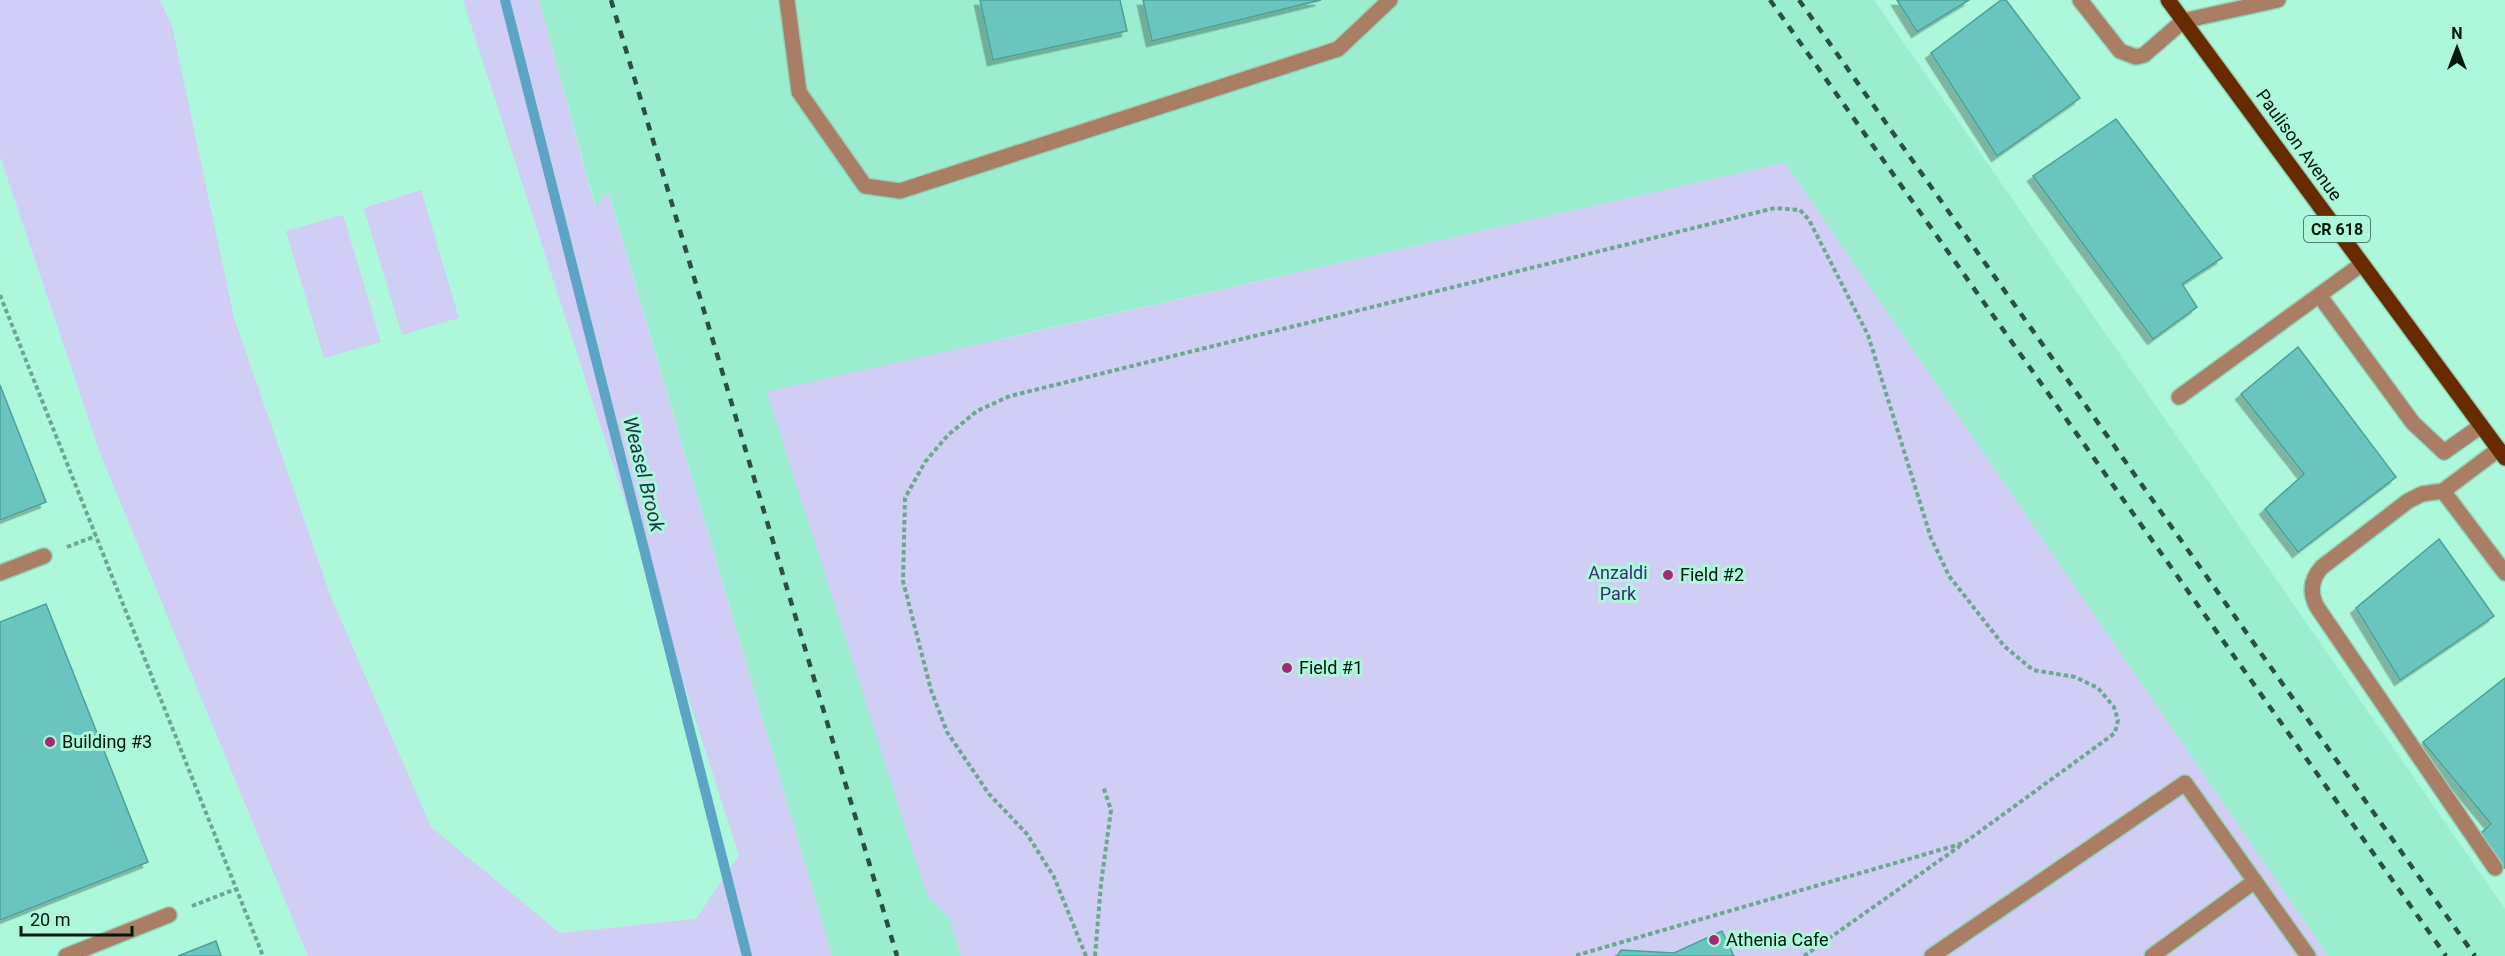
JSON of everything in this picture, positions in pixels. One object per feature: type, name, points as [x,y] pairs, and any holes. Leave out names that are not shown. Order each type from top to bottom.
[{"type":"main road","name":"Paulison Avenue","points":[[2168,0],[2502,454]]},
{"type":"street","points":[[787,0],[799,92],[865,186],[900,191],[1338,49],[1390,0]]},
{"type":"street","points":[[2080,0],[2120,51],[2136,57],[2144,55],[2183,21],[2278,0]]},
{"type":"street","points":[[2179,397],[2362,264]]},
{"type":"street","points":[[2319,295],[2413,423],[2444,452],[2481,426]]},
{"type":"street","points":[[2495,868],[2317,607],[2312,590],[2314,576],[2322,567],[2395,510],[2422,494],[2443,491],[2502,454]]},
{"type":"street","points":[[2443,491],[2505,573]]},
{"type":"street","points":[[0,573],[44,556]]},
{"type":"street","points":[[1932,956],[1951,950],[2185,783],[2307,956]]},
{"type":"street","points":[[2152,956],[2255,881]]},
{"type":"street","points":[[66,956],[169,915]]},
{"type":"path","points":[[1086,956],[1054,877],[1027,834],[989,794],[947,732],[931,690],[903,581],[905,498],[925,462],[948,435],[977,411],[1010,396],[1775,208],[1800,210],[1809,220],[1868,335],[1931,538],[1949,576],[2004,646],[2033,670],[2074,677],[2098,688],[2114,707],[2118,720],[2115,733],[1804,956]]},
{"type":"path","points":[[0,295],[263,956]]},
{"type":"path","points":[[1095,956],[1101,884],[1111,810],[1103,786]]},
{"type":"path","points":[[1574,956],[1964,843]]},
{"type":"path","points":[[169,915],[236,889]]},
{"type":"shaded area","points":[[539,0],[1874,0],[2505,909],[2505,956],[2328,956],[1785,163],[995,340],[928,898],[949,918],[961,956],[832,956],[609,193],[596,207]]},
{"type":"green space","points":[[0,0],[160,0],[172,26],[234,318],[332,600],[431,827],[560,933],[696,919],[739,855],[463,0],[539,0],[595,207],[608,192],[832,956],[308,956],[100,453],[0,156]]},
{"type":"green space","name":"Anzaldi Park","points":[[1785,163],[2328,956],[961,956],[949,918],[928,898],[767,392]]},
{"type":"green space","points":[[421,190],[459,318],[402,335],[364,208]]},
{"type":"green space","points":[[343,215],[381,342],[324,358],[286,231]]},
{"type":"building","points":[[980,0],[1120,0],[1127,31],[993,60]]},
{"type":"building","points":[[1143,0],[1321,0],[1152,41]]},
{"type":"building","points":[[1897,0],[1969,0],[1917,32]]},
{"type":"building","points":[[2001,0],[2006,0],[2080,98],[1997,156],[1931,53]]},
{"type":"building","points":[[2116,119],[2222,258],[2182,284],[2197,307],[2153,339],[2033,176]]},
{"type":"building","points":[[2298,347],[2396,477],[2298,552],[2265,509],[2304,474],[2241,394]]},
{"type":"building","points":[[0,385],[46,502],[0,520]]},
{"type":"building","points":[[2439,539],[2494,616],[2400,680],[2356,608]]},
{"type":"building","name":"Building #3","points":[[46,604],[148,862],[0,920],[0,622]]},
{"type":"building","points":[[2505,678],[2504,868],[2478,836],[2491,824],[2423,742]]},
{"type":"building","name":"Athenia Cafe","points":[[1722,931],[1734,956],[1617,956],[1621,950],[1674,953]]},
{"type":"building","points":[[216,941],[221,956],[178,956]]},
{"type":"waterway","name":"Weasel Brook","points":[[505,0],[747,956]]},
{"type":"railway","points":[[611,0],[897,956]]},
{"type":"railway","points":[[1770,0],[2446,956]]},
{"type":"railway","points":[[1799,0],[2475,956]]},
{"type":"place","name":"Field #2","points":[[1668,575]]},
{"type":"place","name":"Field #1","points":[[1287,668]]},
{"type":"place","name":"Building #3","points":[[50,742]]},
{"type":"place","name":"Athenia Cafe","points":[[1714,940]]}]
